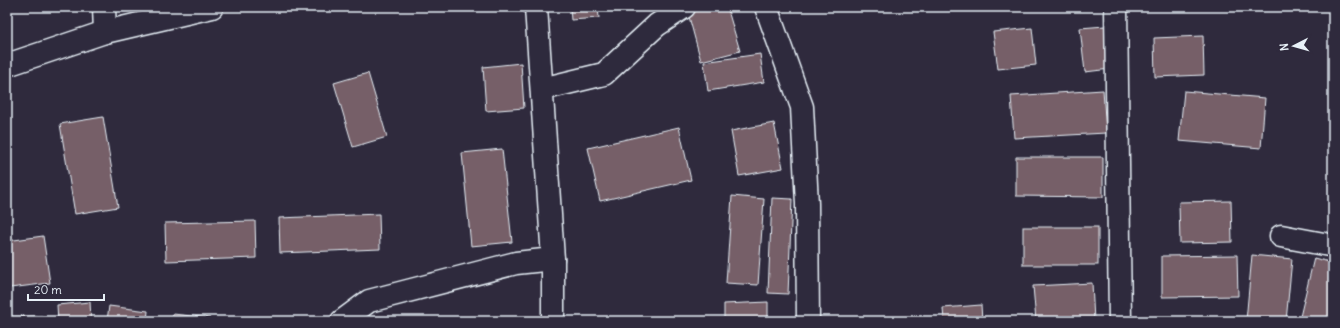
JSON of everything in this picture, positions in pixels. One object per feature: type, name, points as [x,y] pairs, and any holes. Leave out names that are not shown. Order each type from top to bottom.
[{"type":"street","points":[[104,7],[105,32]]},
{"type":"street","points":[[7,66],[105,32],[212,7]]},
{"type":"street","points":[[536,7],[553,259],[553,321]]},
{"type":"street","points":[[542,89],[604,74],[657,24],[684,7]]},
{"type":"street","points":[[766,7],[802,107],[807,204],[808,321]]},
{"type":"street","points":[[1116,7],[1120,321]]},
{"type":"street","points":[[1281,236],[1329,245],[1333,244]]},
{"type":"street","points":[[342,321],[369,301],[516,263],[553,259]]},
{"type":"building","points":[[570,7],[598,7],[599,18],[571,20]]},
{"type":"building","points":[[710,7],[727,7],[740,51],[701,61],[688,13]]},
{"type":"building","points":[[1105,26],[1110,69],[1085,72],[1080,28]]},
{"type":"building","points":[[1032,28],[1036,65],[998,69],[993,32]]},
{"type":"building","points":[[1203,36],[1204,75],[1155,77],[1154,38]]},
{"type":"building","points":[[760,54],[764,82],[708,91],[704,62]]},
{"type":"building","points":[[521,63],[524,108],[486,111],[483,67]]},
{"type":"building","points":[[368,73],[387,137],[353,147],[334,83]]},
{"type":"building","points":[[1103,90],[1106,133],[1014,138],[1011,96]]},
{"type":"building","points":[[1184,91],[1265,98],[1261,148],[1179,141]]},
{"type":"building","points":[[103,117],[118,207],[75,214],[60,124]]},
{"type":"building","points":[[774,123],[783,168],[739,176],[731,131]]},
{"type":"building","points":[[679,127],[691,180],[600,201],[588,148]]},
{"type":"building","points":[[502,149],[512,242],[471,246],[462,153]]},
{"type":"building","points":[[1016,157],[1103,157],[1103,197],[1016,196]]},
{"type":"building","points":[[732,196],[764,199],[758,285],[726,283]]},
{"type":"building","points":[[772,198],[792,199],[788,294],[768,293]]},
{"type":"building","points":[[1231,201],[1232,242],[1180,243],[1179,202]]},
{"type":"building","points":[[379,214],[380,249],[280,253],[279,218]]},
{"type":"building","points":[[255,221],[256,258],[166,261],[165,223]]},
{"type":"building","points":[[1023,227],[1098,227],[1098,265],[1023,265]]},
{"type":"building","points":[[43,236],[50,283],[10,288],[7,267],[7,241]]},
{"type":"building","points":[[1237,255],[1238,296],[1162,297],[1162,256]]},
{"type":"building","points":[[1252,255],[1292,259],[1286,321],[1246,321]]},
{"type":"building","points":[[1314,258],[1333,263],[1333,321],[1299,321]]},
{"type":"building","points":[[1092,283],[1094,321],[1036,321],[1033,286]]},
{"type":"building","points":[[90,302],[91,321],[58,321],[57,305]]},
{"type":"building","points":[[768,302],[768,321],[724,321],[724,304]]},
{"type":"building","points":[[981,305],[982,321],[944,321],[943,308]]},
{"type":"building","points":[[109,306],[148,311],[147,321],[107,321]]},
{"type":"building","points":[[173,314],[210,318],[209,321],[172,321]]},
{"type":"building","points":[[42,316],[42,321],[7,321],[7,317]]},
{"type":"building","points":[[1179,318],[1233,318],[1233,321],[1179,321]]}]
